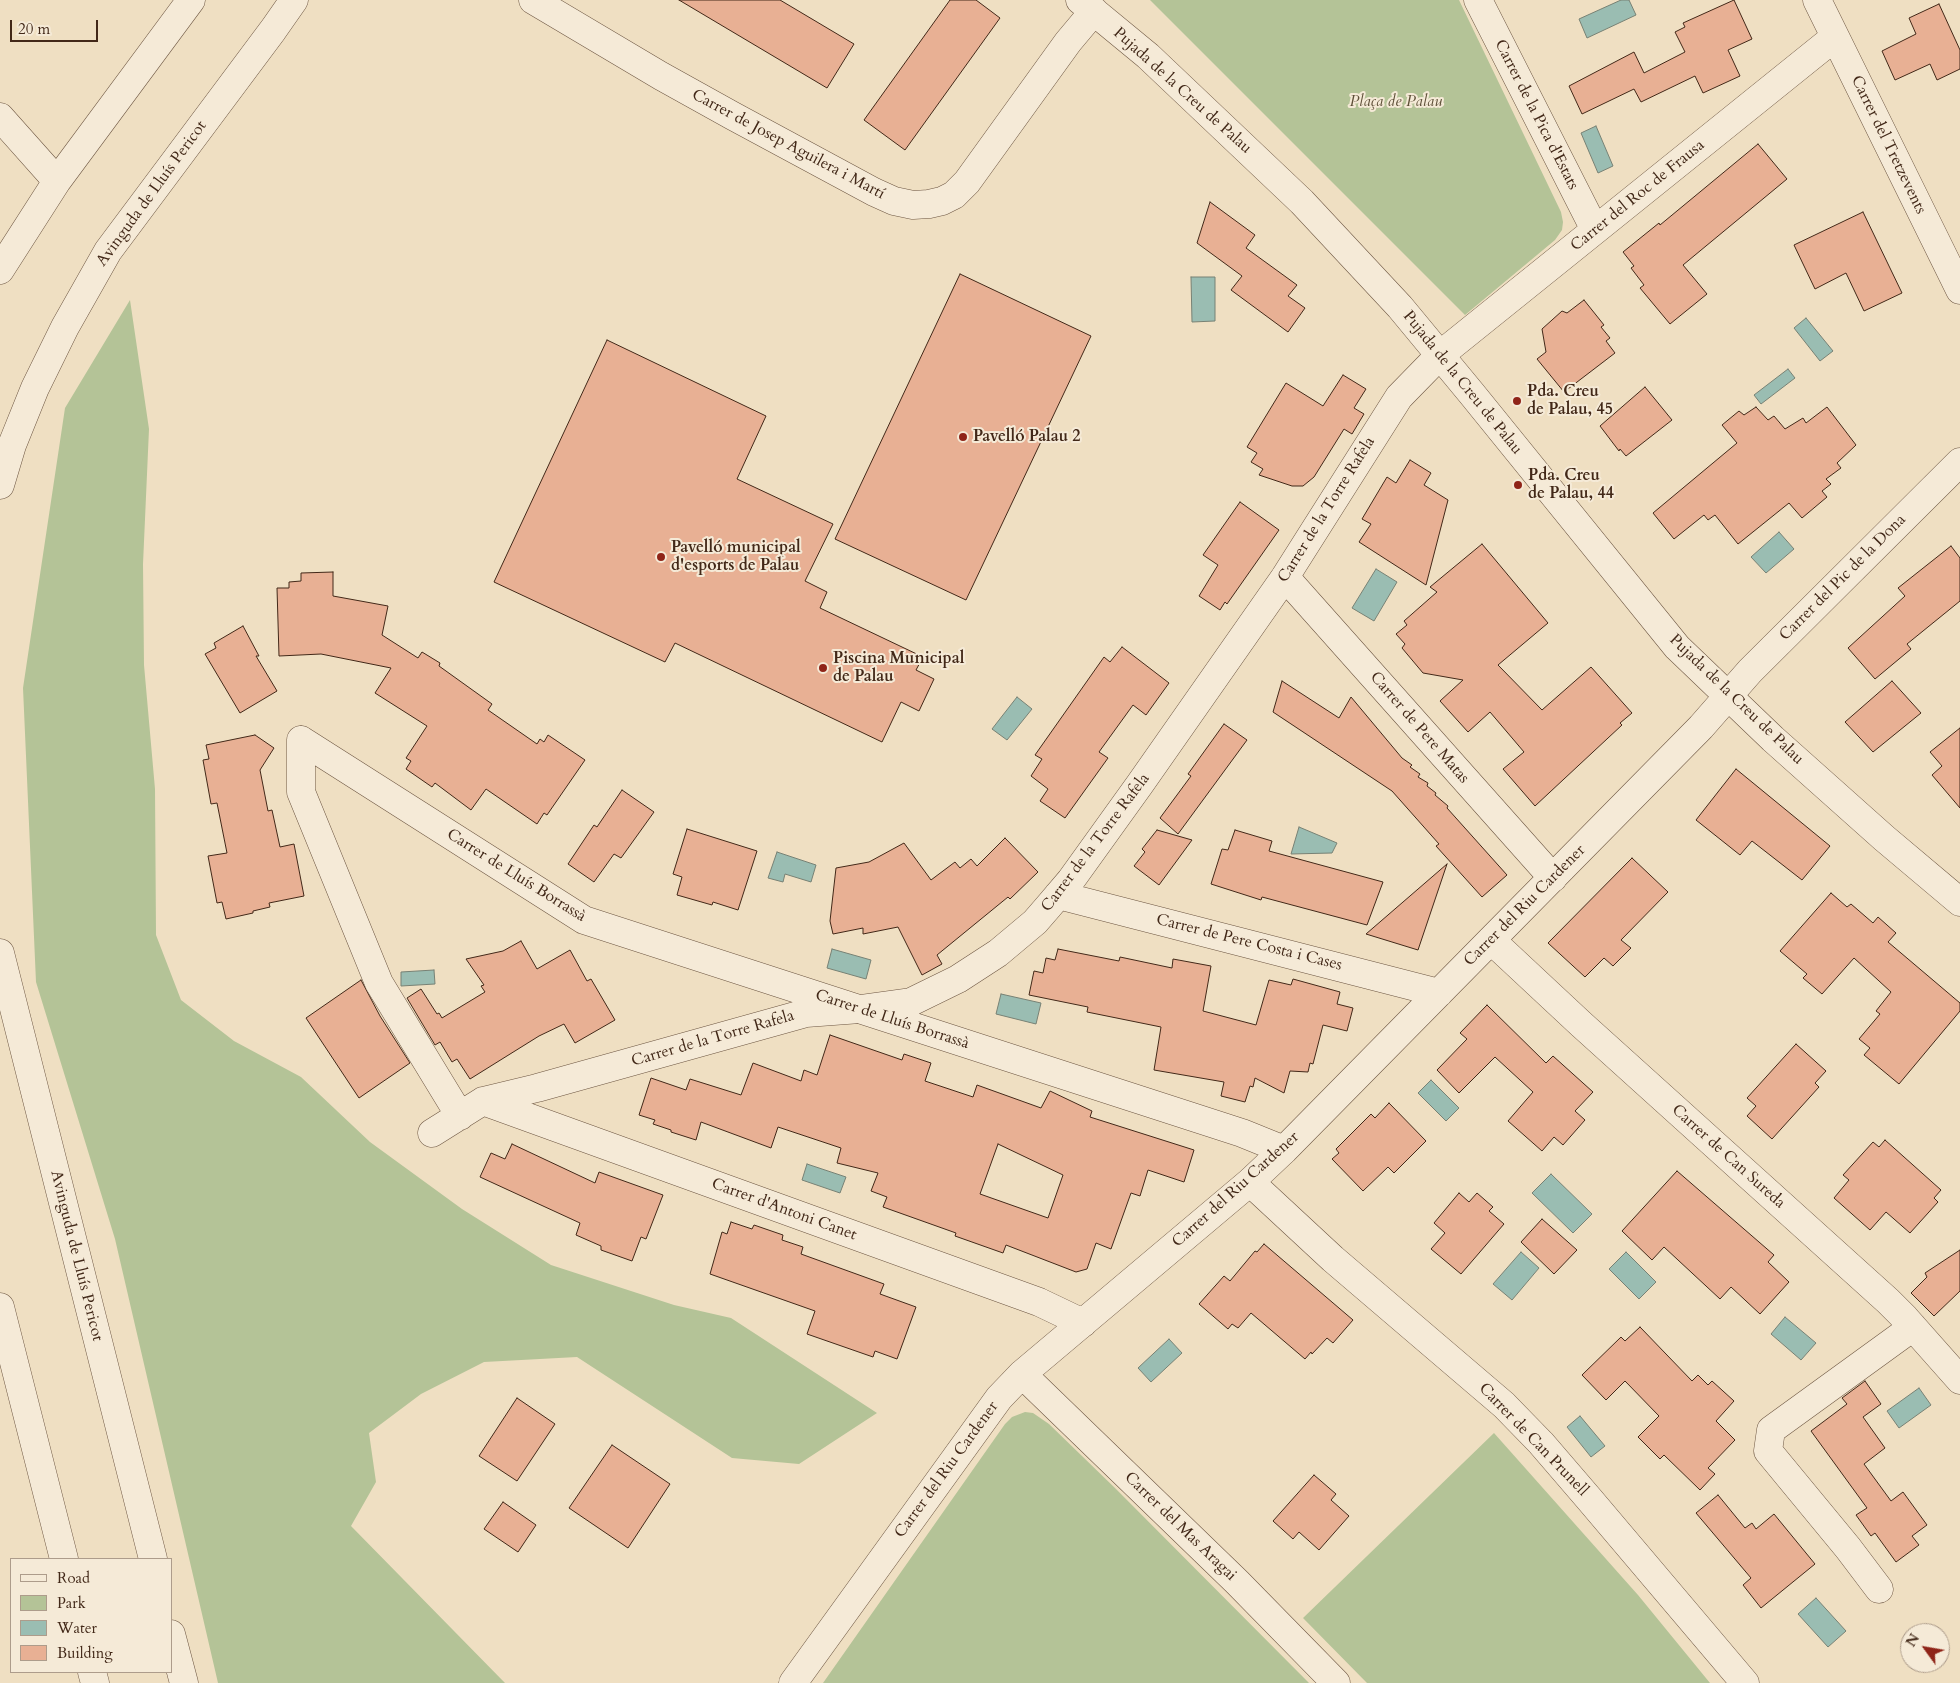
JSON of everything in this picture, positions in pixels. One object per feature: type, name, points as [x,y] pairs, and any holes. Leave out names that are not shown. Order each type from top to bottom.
[{"type":"street","points":[[0,270],[57,181],[191,0]]},
{"type":"street","name":"Avinguda de Lluís Pericot","points":[[0,485],[12,445],[35,388],[65,327],[108,251],[294,0]]},
{"type":"street","name":"Carrer de Josep Aguilera i Martí","points":[[533,0],[733,116],[874,192],[894,201],[913,205],[942,201],[954,195],[967,182],[1068,42],[1087,6]]},
{"type":"street","name":"Carrer de la Pica d'Estats","points":[[1478,0],[1595,230]]},
{"type":"street","name":"Carrer del Tretzevents","points":[[1817,0],[1960,290]]},
{"type":"street","name":"Pujada de la Creu de Palau","points":[[1087,6],[1148,56],[1302,202],[1400,307],[1676,647],[1727,696],[1884,838],[1957,895]]},
{"type":"street","name":"Carrer del Roc de Frausa","points":[[1440,355],[1835,38]]},
{"type":"street","points":[[0,117],[57,181]]},
{"type":"street","name":"Carrer de la Torre Rafela","points":[[432,1133],[483,1101],[537,1088],[806,1013],[860,1009],[911,1002],[958,979],[998,953],[1035,922],[1058,895],[1140,784],[1285,577],[1399,396],[1440,355]]},
{"type":"street","name":"Carrer del Pic de la Dona","points":[[1727,696],[1960,462]]},
{"type":"street","name":"Carrer de Pere Matas","points":[[1285,577],[1553,878]]},
{"type":"street","name":"Carrer del Riu Cardener","points":[[793,1683],[999,1398],[1022,1374],[1250,1182],[1284,1150],[1701,727],[1727,696]]},
{"type":"street","name":"Carrer de Lluís Borrassà","points":[[460,1116],[379,983],[301,792],[301,740],[584,920],[1242,1133],[1284,1150]]},
{"type":"street","name":"Carrer de Pere Costa i Cases","points":[[1058,895],[1439,993]]},
{"type":"street","name":"Carrer de Can Sureda","points":[[1492,940],[1581,1024],[1888,1301],[1914,1327],[1960,1380]]},
{"type":"street","name":"Avinguda de Lluís Pericot","points":[[0,953],[152,1558]]},
{"type":"street","name":"Carrer d'Antoni Canet","points":[[483,1101],[1039,1302],[1083,1323]]},
{"type":"street","name":"Carrer de Can Prunell","points":[[1250,1182],[1333,1260],[1504,1405],[1578,1485],[1745,1683]]},
{"type":"street","points":[[0,1306],[64,1558]]},
{"type":"street","points":[[1879,1589],[1848,1548],[1768,1451],[1771,1430],[1914,1327]]},
{"type":"street","name":"Carrer del Mas Aragai","points":[[1022,1374],[1237,1582],[1336,1683]]},
{"type":"street","points":[[172,1638],[184,1683]]},
{"type":"green space","name":"Plaça de Palau","points":[[1150,0],[1459,0],[1561,212],[1562,230],[1555,240],[1465,315]]},
{"type":"green space","points":[[130,300],[149,429],[143,564],[144,665],[155,789],[156,935],[181,1000],[234,1041],[301,1077],[370,1142],[462,1209],[551,1265],[674,1305],[731,1318],[877,1413],[799,1464],[732,1458],[577,1357],[484,1362],[421,1394],[369,1433],[376,1482],[351,1526],[505,1683],[218,1683],[115,1239],[36,982],[23,688],[65,408]]},
{"type":"green space","points":[[1025,1412],[1033,1413],[1049,1424],[1309,1683],[823,1683],[1005,1424],[1012,1417]]},
{"type":"green space","points":[[1494,1433],[1638,1595],[1710,1683],[1367,1683],[1303,1618]]},
{"type":"water","points":[[1621,0],[1629,0],[1636,15],[1587,38],[1579,19]]},
{"type":"water","points":[[1596,126],[1613,166],[1598,173],[1581,133]]},
{"type":"water","points":[[1191,277],[1215,277],[1215,321],[1192,322]]},
{"type":"water","points":[[1806,318],[1833,351],[1820,361],[1794,328]]},
{"type":"water","points":[[1788,369],[1795,378],[1761,404],[1754,395]]},
{"type":"water","points":[[1779,532],[1794,549],[1766,573],[1751,557]]},
{"type":"water","points":[[1376,569],[1397,582],[1374,621],[1352,608]]},
{"type":"water","points":[[1017,697],[1032,709],[1007,740],[992,729]]},
{"type":"water","points":[[1299,827],[1337,843],[1332,853],[1291,854]]},
{"type":"water","points":[[777,852],[816,865],[811,882],[785,874],[783,882],[768,878]]},
{"type":"water","points":[[832,949],[871,960],[866,979],[827,968]]},
{"type":"water","points":[[434,970],[435,984],[401,986],[401,972]]},
{"type":"water","points":[[1001,994],[1041,1003],[1036,1024],[996,1014]]},
{"type":"water","points":[[1431,1080],[1459,1108],[1446,1121],[1418,1093]]},
{"type":"water","points":[[807,1164],[846,1177],[840,1193],[802,1180]]},
{"type":"water","points":[[1551,1174],[1592,1214],[1573,1233],[1532,1193]]},
{"type":"water","points":[[1521,1252],[1539,1268],[1512,1300],[1493,1284]]},
{"type":"water","points":[[1626,1252],[1656,1282],[1639,1299],[1609,1269]]},
{"type":"water","points":[[1785,1317],[1816,1343],[1801,1360],[1771,1334]]},
{"type":"water","points":[[1169,1339],[1182,1353],[1151,1382],[1138,1368]]},
{"type":"water","points":[[1919,1388],[1931,1405],[1899,1428],[1887,1411]]},
{"type":"water","points":[[1580,1416],[1605,1446],[1591,1457],[1567,1427]]},
{"type":"water","points":[[1816,1598],[1846,1631],[1828,1647],[1798,1614]]},
{"type":"building","points":[[679,0],[780,0],[854,44],[827,88]]},
{"type":"building","points":[[950,0],[976,0],[1000,18],[905,150],[864,120]]},
{"type":"building","points":[[1734,0],[1752,39],[1728,50],[1740,76],[1703,93],[1695,76],[1641,102],[1634,89],[1582,114],[1569,86],[1634,52],[1644,73],[1685,52],[1675,32],[1685,27],[1683,23]]},
{"type":"building","points":[[1939,4],[1960,50],[1960,69],[1937,80],[1930,64],[1895,80],[1882,51],[1916,34],[1909,18]]},
{"type":"building","points":[[1758,144],[1787,179],[1683,265],[1707,294],[1670,324],[1640,288],[1644,285],[1631,268],[1634,266],[1623,252],[1659,223],[1660,225]]},
{"type":"building","points":[[1210,202],[1255,235],[1246,248],[1297,285],[1288,296],[1305,308],[1288,332],[1231,290],[1242,276],[1197,243]]},
{"type":"building","points":[[1863,212],[1902,293],[1864,311],[1846,273],[1815,289],[1794,245]]},
{"type":"building","name":"Pavelló Palau 2","points":[[960,274],[1091,336],[966,600],[835,539]]},
{"type":"building","points":[[1584,300],[1604,325],[1601,327],[1610,338],[1606,341],[1615,353],[1564,392],[1537,359],[1546,352],[1542,329],[1562,311],[1567,313]]},
{"type":"building","name":"Pavelló municipal d'esports de Palau","points":[[607,340],[766,416],[737,479],[833,524],[805,581],[827,592],[820,608],[923,657],[916,670],[934,679],[919,711],[901,702],[882,742],[675,643],[665,662],[494,582]]},
{"type":"building","points":[[1343,375],[1366,389],[1354,408],[1364,414],[1352,434],[1344,429],[1314,477],[1303,486],[1292,486],[1259,475],[1263,469],[1251,462],[1257,453],[1247,447],[1286,383],[1323,406]]},
{"type":"building","points":[[1645,387],[1672,420],[1626,456],[1620,449],[1619,451],[1600,426]]},
{"type":"building","points":[[1756,407],[1768,420],[1774,416],[1785,429],[1803,418],[1806,423],[1827,407],[1856,445],[1837,463],[1841,468],[1826,479],[1831,484],[1822,491],[1827,497],[1802,518],[1789,503],[1738,544],[1715,515],[1708,520],[1704,515],[1674,539],[1653,513],[1737,443],[1722,425],[1739,411],[1744,415]]},
{"type":"building","points":[[1410,460],[1431,473],[1424,485],[1448,500],[1426,585],[1359,542],[1371,524],[1362,519],[1387,477],[1396,483]]},
{"type":"building","points":[[1240,502],[1279,530],[1227,604],[1225,602],[1220,610],[1199,596],[1218,565],[1203,555]]},
{"type":"building","points":[[1482,544],[1548,623],[1498,665],[1542,710],[1591,667],[1632,713],[1620,723],[1622,725],[1535,806],[1503,769],[1524,752],[1490,712],[1468,732],[1440,701],[1463,680],[1423,673],[1402,648],[1405,644],[1396,634],[1407,625],[1404,621],[1437,592],[1430,587]]},
{"type":"building","points":[[1951,546],[1960,558],[1960,601],[1907,644],[1911,649],[1875,679],[1848,648],[1905,596],[1898,588]]},
{"type":"building","points":[[333,572],[333,596],[388,606],[382,635],[418,658],[422,652],[440,663],[439,666],[492,704],[488,710],[537,744],[540,739],[544,742],[548,735],[585,760],[547,815],[544,813],[537,824],[486,789],[471,810],[435,783],[432,787],[406,769],[411,761],[406,758],[427,726],[375,693],[391,668],[321,654],[279,656],[277,588],[289,588],[289,582],[301,581],[301,573]]},
{"type":"building","points":[[243,626],[259,656],[256,656],[277,691],[240,713],[205,654],[216,648],[214,643]]},
{"type":"building","points":[[1122,647],[1169,683],[1146,715],[1133,705],[1099,752],[1108,758],[1065,818],[1040,801],[1048,789],[1031,776],[1042,759],[1035,755],[1104,657],[1110,662]]},
{"type":"building","points":[[1282,681],[1339,718],[1351,697],[1402,758],[1412,765],[1410,767],[1420,774],[1418,777],[1428,783],[1427,786],[1448,806],[1447,808],[1507,875],[1482,897],[1436,846],[1439,844],[1392,791],[1273,712]]},
{"type":"building","points":[[1892,681],[1921,713],[1873,752],[1845,722]]},
{"type":"building","points":[[1224,724],[1247,740],[1178,834],[1160,818],[1191,776],[1188,774]]},
{"type":"building","points":[[1960,728],[1960,808],[1932,775],[1942,766],[1930,752]]},
{"type":"building","points":[[255,735],[274,748],[260,770],[268,811],[272,810],[280,847],[294,844],[304,896],[269,903],[270,907],[226,919],[222,902],[217,903],[208,856],[227,853],[217,803],[211,804],[203,760],[209,759],[206,745]]},
{"type":"building","points":[[1736,769],[1830,846],[1802,880],[1752,841],[1740,855],[1696,820]]},
{"type":"building","points":[[622,790],[654,812],[621,858],[614,854],[594,882],[568,864],[594,825],[597,827]]},
{"type":"building","points":[[687,829],[757,851],[738,910],[713,902],[712,905],[677,895],[682,877],[673,874]]},
{"type":"building","points":[[1157,830],[1192,840],[1159,885],[1134,866],[1145,852],[1142,849]]},
{"type":"building","points":[[1235,830],[1272,841],[1269,851],[1383,882],[1367,925],[1262,897],[1261,900],[1211,884],[1222,849],[1228,850]]},
{"type":"building","points":[[1005,838],[1038,872],[1010,899],[1008,897],[937,955],[942,964],[922,975],[898,927],[863,934],[863,928],[833,934],[830,921],[836,868],[869,862],[904,843],[931,880],[955,862],[960,868],[971,859],[977,866]]},
{"type":"building","points":[[1632,858],[1668,892],[1621,940],[1631,948],[1613,966],[1604,958],[1585,977],[1548,943]]},
{"type":"building","points":[[1447,864],[1418,950],[1366,934]]},
{"type":"building","points":[[1831,893],[1847,907],[1851,904],[1873,923],[1878,917],[1896,933],[1888,942],[1960,1003],[1960,1011],[1899,1084],[1864,1055],[1870,1048],[1859,1039],[1880,1014],[1876,1011],[1891,992],[1854,958],[1822,994],[1803,978],[1807,974],[1780,951]]},
{"type":"building","points":[[521,941],[537,969],[570,950],[587,981],[591,979],[615,1020],[575,1043],[564,1024],[539,1036],[470,1079],[457,1059],[452,1062],[440,1042],[435,1045],[407,998],[421,989],[437,1014],[439,1013],[442,1018],[485,992],[481,986],[484,985],[466,959],[503,951]]},
{"type":"building","points":[[1058,949],[1119,961],[1120,957],[1172,968],[1173,959],[1211,966],[1203,1011],[1256,1025],[1269,980],[1291,985],[1293,979],[1340,992],[1337,1004],[1353,1008],[1347,1031],[1323,1025],[1313,1064],[1310,1063],[1308,1072],[1290,1071],[1284,1093],[1255,1078],[1253,1087],[1250,1086],[1245,1102],[1221,1096],[1224,1082],[1154,1070],[1161,1027],[1087,1012],[1088,1007],[1029,995],[1034,971],[1043,973],[1046,958],[1055,960]]},
{"type":"building","points":[[361,980],[380,1016],[410,1063],[359,1098],[306,1018]]},
{"type":"building","points":[[1487,1005],[1546,1063],[1553,1056],[1593,1092],[1575,1111],[1585,1120],[1563,1145],[1554,1137],[1542,1151],[1508,1121],[1533,1092],[1495,1057],[1459,1093],[1437,1070],[1467,1039],[1460,1033]]},
{"type":"building","points":[[830,1035],[902,1060],[904,1054],[931,1063],[925,1081],[973,1097],[977,1085],[1041,1108],[1050,1091],[1092,1111],[1090,1117],[1194,1150],[1184,1182],[1148,1170],[1140,1196],[1131,1193],[1111,1249],[1096,1243],[1087,1269],[1076,1272],[1006,1245],[1003,1253],[955,1236],[956,1233],[883,1207],[887,1197],[871,1191],[878,1173],[837,1163],[841,1148],[778,1127],[771,1148],[701,1122],[696,1140],[671,1132],[671,1130],[653,1124],[655,1120],[639,1115],[651,1078],[686,1090],[690,1079],[741,1095],[753,1063],[801,1081],[804,1070],[817,1075]],"holes":[[[998,1144],[1063,1175],[1048,1218],[980,1194]]]},
{"type":"building","points":[[1796,1044],[1826,1071],[1815,1083],[1819,1087],[1772,1139],[1747,1116],[1756,1106],[1747,1098]]},
{"type":"building","points":[[1389,1103],[1426,1141],[1394,1173],[1388,1167],[1363,1191],[1332,1159],[1339,1153],[1336,1149],[1371,1114],[1375,1118]]},
{"type":"building","points":[[1885,1140],[1941,1190],[1934,1198],[1938,1202],[1910,1233],[1886,1212],[1870,1230],[1834,1198],[1849,1180],[1843,1175],[1873,1142],[1879,1147]]},
{"type":"building","points":[[512,1144],[595,1183],[599,1172],[663,1195],[646,1239],[641,1237],[632,1261],[601,1250],[601,1246],[576,1235],[580,1223],[480,1177],[491,1153],[505,1159]]},
{"type":"building","points":[[1677,1171],[1774,1255],[1768,1262],[1789,1282],[1760,1314],[1731,1287],[1720,1299],[1664,1247],[1652,1260],[1622,1231]]},
{"type":"building","points":[[1459,1193],[1469,1202],[1477,1193],[1493,1207],[1489,1211],[1504,1224],[1461,1274],[1431,1249],[1445,1233],[1434,1223]]},
{"type":"building","points":[[1542,1219],[1577,1250],[1554,1274],[1521,1242]]},
{"type":"building","points":[[731,1222],[752,1229],[754,1225],[783,1235],[782,1240],[803,1247],[801,1254],[884,1284],[880,1294],[916,1307],[897,1359],[875,1351],[873,1357],[807,1334],[815,1311],[710,1274],[722,1232],[727,1234]]},
{"type":"building","points":[[1264,1244],[1353,1320],[1333,1343],[1327,1338],[1305,1359],[1251,1313],[1238,1328],[1232,1324],[1228,1329],[1199,1304],[1224,1276],[1230,1281],[1255,1251],[1257,1252]]},
{"type":"building","points":[[1960,1250],[1960,1291],[1934,1316],[1911,1293],[1927,1277],[1925,1273]]},
{"type":"building","points":[[1640,1327],[1692,1381],[1698,1375],[1708,1385],[1712,1381],[1734,1401],[1716,1421],[1735,1440],[1708,1468],[1715,1474],[1700,1490],[1664,1455],[1660,1459],[1638,1437],[1659,1416],[1625,1381],[1606,1400],[1582,1375],[1621,1337],[1625,1341]]},
{"type":"building","points":[[1865,1381],[1881,1404],[1863,1417],[1885,1448],[1864,1464],[1891,1501],[1903,1492],[1927,1525],[1912,1536],[1919,1545],[1896,1562],[1875,1533],[1871,1536],[1856,1515],[1867,1508],[1811,1431],[1847,1404],[1842,1398]]},
{"type":"building","points":[[517,1398],[555,1424],[517,1481],[479,1456]]},
{"type":"building","points":[[612,1445],[670,1484],[628,1548],[569,1508]]},
{"type":"building","points":[[1314,1475],[1336,1494],[1331,1500],[1349,1516],[1319,1550],[1299,1532],[1293,1539],[1273,1521]]},
{"type":"building","points":[[1718,1495],[1745,1528],[1752,1523],[1756,1529],[1774,1514],[1815,1564],[1761,1608],[1743,1585],[1751,1578],[1696,1513]]},
{"type":"building","points":[[503,1502],[536,1525],[518,1552],[484,1529]]},
{"type":"place","name":"Pda. Creu de Palau, 45","points":[[1517,401]]},
{"type":"place","name":"Pavelló Palau 2","points":[[963,437]]},
{"type":"place","name":"Pda. Creu de Palau, 44","points":[[1518,485]]},
{"type":"place","name":"Pavelló municipal d'esports de Palau","points":[[661,557]]},
{"type":"place","name":"Piscina Municipal de Palau","points":[[823,668]]}]
